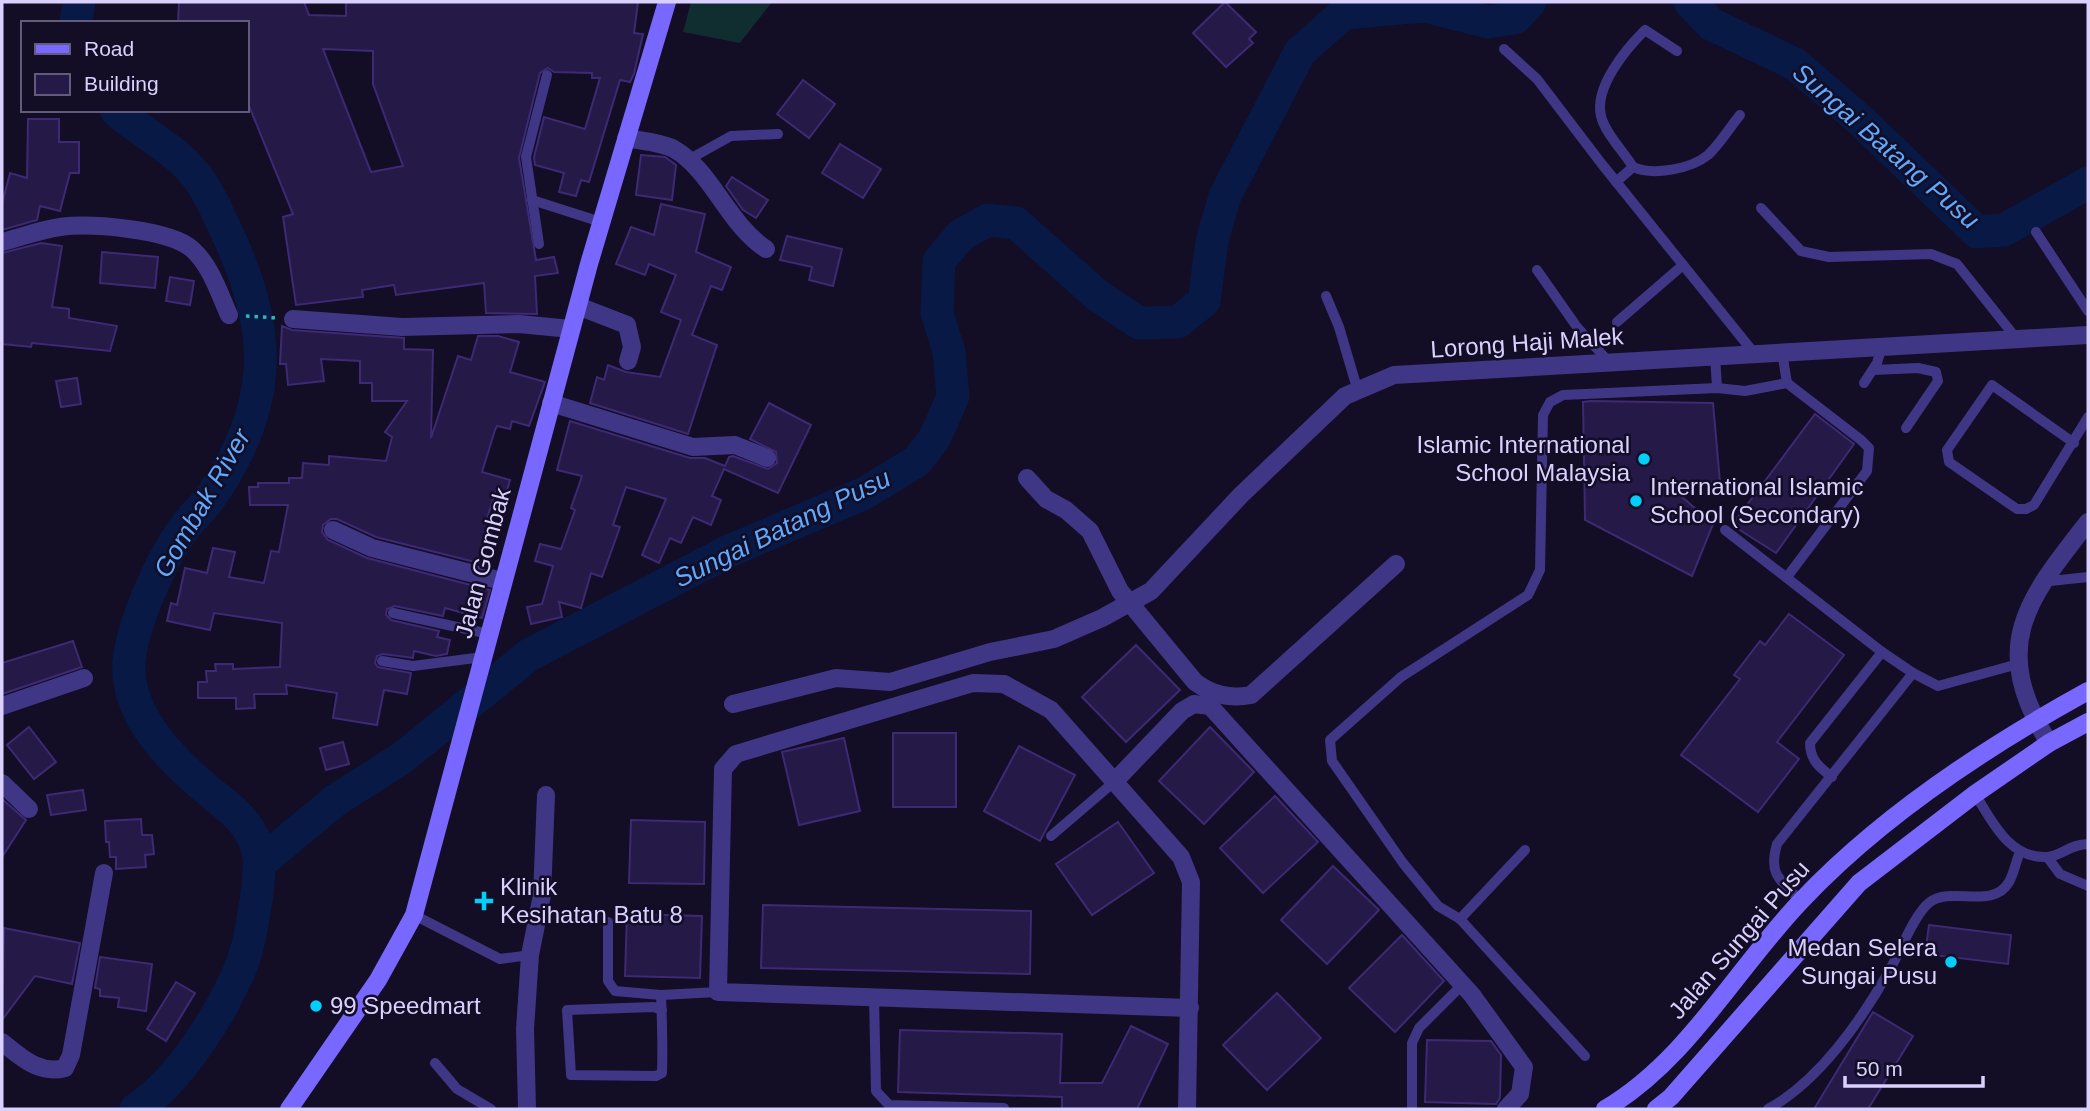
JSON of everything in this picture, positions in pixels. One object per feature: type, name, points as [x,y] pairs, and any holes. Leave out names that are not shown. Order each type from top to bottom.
[{"type":"main road","name":"Jalan Gombak","points":[[289,1109],[378,980],[414,915],[571,329],[667,2]]},
{"type":"main road","name":"Jalan Sungai Pusu","points":[[1605,1109],[1653,1077],[1801,901],[1910,806],[2035,720],[2088,691]]},
{"type":"main road","points":[[1656,1109],[1671,1097],[1859,883],[1975,794],[2049,743],[2088,722]]},
{"type":"street","points":[[626,138],[672,148],[688,160],[746,236],[766,249]]},
{"type":"street","points":[[2,242],[61,227],[100,227],[163,236],[190,247],[205,264],[229,315]]},
{"type":"street","points":[[578,306],[627,325],[632,347],[628,361]]},
{"type":"street","points":[[293,318],[402,327],[519,324],[571,329]]},
{"type":"street","name":"Lorong Haji Malek","points":[[733,704],[836,678],[890,682],[990,652],[1054,639],[1102,618],[1150,591],[1241,495],[1357,388],[1394,375],[2088,335]]},
{"type":"street","points":[[551,403],[693,447],[735,445],[768,458]]},
{"type":"street","points":[[1027,478],[1046,499],[1066,510],[1090,531],[1128,602],[1195,682],[1211,694],[1237,698],[1251,695],[1396,564]]},
{"type":"street","points":[[2049,743],[2035,720],[2024,693],[2018,664],[2019,639],[2028,609],[2041,582],[2088,522]]},
{"type":"street","points":[[333,530],[372,548],[502,581]]},
{"type":"street","points":[[2,706],[84,678]]},
{"type":"street","points":[[1188,1109],[1191,882],[1181,857],[1051,710],[1004,684],[973,683],[736,754],[723,769],[718,992],[1189,1008]]},
{"type":"street","points":[[1114,782],[1182,711],[1194,704],[1210,706],[1462,985],[1524,1067],[1520,1094],[1506,1109]]},
{"type":"street","points":[[2,783],[29,809]]},
{"type":"street","points":[[527,1109],[525,1029],[530,955],[542,895],[546,795]]},
{"type":"street","points":[[2,1042],[40,1069],[54,1071],[65,1068],[71,1055],[104,873]]},
{"type":"lane","points":[[1677,51],[1645,30],[1619,56],[1600,104],[1601,118],[1633,167],[1645,172],[1678,168],[1707,155],[1740,115]]},
{"type":"lane","points":[[1504,49],[1537,79],[1754,353]]},
{"type":"lane","points":[[539,244],[526,157],[547,75]]},
{"type":"lane","points":[[688,160],[731,136],[778,134]]},
{"type":"lane","points":[[1616,182],[1633,167]]},
{"type":"lane","points":[[532,200],[601,222]]},
{"type":"lane","points":[[1761,208],[1801,251],[1829,257],[1931,254],[1957,264],[2016,338]]},
{"type":"lane","points":[[2036,232],[2088,311]]},
{"type":"lane","points":[[1617,322],[1683,265]]},
{"type":"lane","points":[[1537,270],[1577,327],[1609,362]]},
{"type":"lane","points":[[1326,296],[1339,327],[1357,388]]},
{"type":"lane","points":[[1864,383],[1873,370],[1882,345]]},
{"type":"lane","points":[[1782,352],[1787,383],[1869,448],[1867,471],[1787,577]]},
{"type":"lane","points":[[1715,355],[1717,388]]},
{"type":"lane","points":[[1873,370],[1918,368],[1936,372],[1938,381],[1906,428]]},
{"type":"lane","points":[[1586,1056],[1460,919],[1438,906],[1403,863],[1332,761],[1330,740],[1401,677],[1528,595],[1540,570],[1543,415],[1550,402],[1563,395],[1717,388],[1745,391],[1787,383]]},
{"type":"lane","points":[[2074,443],[1992,385],[1947,450],[1949,462],[2017,509],[2026,509],[2034,505],[2074,443],[2088,417]]},
{"type":"lane","points":[[1725,530],[1882,652],[1938,686],[2018,664]]},
{"type":"lane","points":[[2041,582],[2088,577]]},
{"type":"lane","points":[[393,613],[489,634]]},
{"type":"lane","points":[[1832,777],[1816,764],[1810,753],[1810,743],[1882,652]]},
{"type":"lane","points":[[382,661],[413,666],[481,664]]},
{"type":"lane","points":[[1801,901],[1777,877],[1772,862],[1777,844],[1913,673]]},
{"type":"lane","points":[[1051,836],[1114,782]]},
{"type":"lane","points":[[1975,794],[2000,833],[2020,852],[2048,858],[2074,844],[2088,844]]},
{"type":"lane","points":[[1460,919],[1525,850]]},
{"type":"lane","points":[[1768,1109],[1791,1096],[1823,1067],[1888,974],[1930,902],[1947,895],[1978,897],[1998,893],[2009,884],[2020,852]]},
{"type":"lane","points":[[2048,858],[2060,874],[2088,886]]},
{"type":"lane","points":[[414,915],[500,959],[530,955]]},
{"type":"lane","points":[[608,922],[608,981],[615,991],[661,995],[718,992]]},
{"type":"lane","points":[[1412,1109],[1412,1043],[1419,1028],[1462,985]]},
{"type":"lane","points":[[661,995],[662,1010],[662,1073],[656,1076],[571,1075],[567,1010],[654,1007],[662,1010]]},
{"type":"lane","points":[[874,998],[876,1091],[881,1099],[889,1105],[1004,1108]]},
{"type":"lane","points":[[435,1063],[457,1089],[491,1109]]},
{"type":"path","points":[[229,315],[293,318]]},
{"type":"green space","points":[[691,2],[772,2],[740,43],[683,32]]},
{"type":"building","points":[[179,2],[304,2],[309,15],[346,16],[346,2],[638,2],[634,33],[643,34],[634,74],[630,82],[620,80],[589,182],[581,180],[576,196],[559,192],[564,173],[535,165],[534,157],[544,117],[585,129],[600,78],[592,78],[592,73],[554,72],[548,68],[540,73],[519,158],[536,260],[554,257],[558,273],[535,276],[537,314],[486,313],[484,283],[396,295],[394,285],[362,290],[363,297],[296,305],[283,217],[293,214],[248,103],[248,21],[178,21]],"holes":[[[323,49],[373,51],[373,84],[403,166],[371,172]]]},
{"type":"building","points":[[1225,2],[1256,32],[1249,39],[1253,43],[1226,67],[1193,33]]},
{"type":"building","points":[[803,80],[835,104],[809,138],[777,114]]},
{"type":"building","points":[[28,119],[59,119],[59,142],[79,142],[79,173],[70,173],[60,211],[40,206],[37,220],[2,230],[2,204],[10,173],[27,178]]},
{"type":"building","points":[[840,144],[881,169],[863,198],[822,173]]},
{"type":"building","points":[[641,155],[665,157],[676,165],[672,200],[636,195]]},
{"type":"building","points":[[732,177],[768,200],[756,218],[743,210],[726,186]]},
{"type":"building","points":[[661,204],[705,214],[696,252],[731,267],[722,290],[711,286],[692,335],[717,345],[688,434],[590,403],[597,377],[604,380],[608,365],[626,372],[660,377],[681,320],[661,312],[676,275],[649,264],[645,275],[616,264],[631,227],[654,235]]},
{"type":"building","points":[[787,236],[842,249],[833,286],[809,280],[812,267],[780,260]]},
{"type":"building","points":[[41,243],[62,246],[52,307],[69,309],[69,318],[117,326],[110,351],[32,343],[31,347],[2,344],[2,253]]},
{"type":"building","points":[[102,252],[158,257],[155,288],[100,283]]},
{"type":"building","points":[[170,277],[194,281],[190,305],[166,301]]},
{"type":"building","points":[[282,326],[292,330],[404,338],[404,349],[433,350],[431,438],[458,356],[471,360],[478,336],[498,336],[519,342],[510,372],[545,382],[529,426],[512,421],[510,429],[497,426],[495,430],[482,472],[510,480],[506,494],[496,491],[487,518],[495,521],[479,563],[376,537],[337,519],[331,519],[323,525],[322,532],[328,540],[367,558],[490,590],[482,618],[445,608],[443,616],[395,606],[387,609],[386,615],[391,620],[439,631],[437,637],[450,640],[447,654],[436,656],[414,651],[413,658],[383,654],[377,656],[375,663],[378,667],[411,673],[407,694],[384,690],[377,725],[333,718],[337,693],[286,685],[287,694],[254,694],[255,708],[236,709],[236,698],[198,698],[198,682],[207,682],[206,671],[216,671],[215,664],[233,664],[233,669],[280,667],[282,623],[214,613],[210,630],[167,621],[171,603],[177,605],[185,568],[207,573],[213,548],[235,552],[229,577],[264,583],[271,551],[279,552],[288,505],[250,505],[249,487],[258,487],[258,483],[289,483],[289,478],[302,478],[303,463],[329,465],[329,456],[386,461],[392,437],[385,432],[407,401],[372,401],[372,383],[360,383],[360,361],[321,359],[324,381],[288,385],[286,364],[280,364]]},
{"type":"building","points":[[77,378],[81,404],[61,407],[56,381]]},
{"type":"building","name":"International Islamic School (Secondary)","points":[[1583,402],[1713,403],[1720,482],[1665,482],[1713,524],[1692,576],[1585,520]]},
{"type":"building","points":[[769,403],[811,425],[778,493],[724,469],[712,496],[721,500],[711,525],[693,517],[681,543],[670,538],[659,563],[642,555],[666,499],[626,487],[613,525],[620,527],[602,577],[591,573],[581,608],[559,602],[562,617],[531,624],[527,607],[542,604],[553,566],[535,561],[540,544],[561,549],[575,510],[571,508],[582,476],[557,470],[570,421],[690,458],[705,458],[725,466],[729,457],[733,456],[768,469],[777,463],[776,452],[750,439]]},
{"type":"building","points":[[1815,414],[1854,444],[1776,553],[1732,525]]},
{"type":"building","points":[[1789,614],[1844,655],[1777,742],[1799,759],[1758,812],[1681,755],[1740,679],[1734,675],[1760,641],[1765,645]]},
{"type":"building","points":[[73,641],[82,667],[2,694],[2,663]]},
{"type":"building","points":[[1136,645],[1180,690],[1126,742],[1082,697]]},
{"type":"building","points":[[29,727],[56,762],[34,779],[7,745]]},
{"type":"building","points":[[1210,727],[1254,772],[1204,824],[1159,781]]},
{"type":"building","points":[[893,733],[956,733],[956,807],[893,807]]},
{"type":"building","points":[[844,738],[860,811],[799,825],[782,752]]},
{"type":"building","points":[[343,742],[349,764],[326,770],[320,748]]},
{"type":"building","points":[[1019,746],[1075,775],[1040,841],[984,811]]},
{"type":"building","points":[[83,790],[86,810],[51,815],[47,795]]},
{"type":"building","points":[[1275,796],[1318,842],[1263,893],[1220,848]]},
{"type":"building","points":[[2,799],[26,820],[2,857]]},
{"type":"building","points":[[141,819],[142,835],[152,835],[154,854],[145,855],[146,867],[116,869],[116,857],[110,857],[109,842],[106,842],[105,821]]},
{"type":"building","points":[[631,820],[705,822],[704,884],[629,883]]},
{"type":"building","points":[[1118,822],[1154,873],[1092,915],[1056,864]]},
{"type":"building","points":[[1333,866],[1379,910],[1327,964],[1281,920]]},
{"type":"building","points":[[763,905],[1031,911],[1030,974],[761,968]]},
{"type":"building","points":[[627,914],[702,916],[700,978],[625,976]]},
{"type":"building","points":[[1929,925],[2011,935],[2008,964],[1925,954]]},
{"type":"building","points":[[4,928],[80,943],[72,984],[35,976],[2,1020]]},
{"type":"building","points":[[1402,935],[1444,981],[1395,1032],[1349,988]]},
{"type":"building","points":[[100,957],[152,964],[146,1011],[118,1007],[119,998],[100,996],[100,989],[95,988]]},
{"type":"building","points":[[176,982],[195,993],[166,1041],[147,1029]]},
{"type":"building","points":[[1277,993],[1321,1038],[1267,1090],[1223,1045]]},
{"type":"building","points":[[1873,1012],[1913,1036],[1868,1109],[1814,1109]]},
{"type":"building","points":[[1131,1026],[1168,1044],[1137,1109],[1062,1109],[1062,1097],[898,1092],[900,1030],[1062,1034],[1060,1083],[1102,1083]]},
{"type":"building","points":[[1427,1040],[1491,1041],[1501,1055],[1500,1098],[1496,1104],[1425,1102]]},
{"type":"waterway","name":"Gombak River","points":[[76,21],[79,2]]},
{"type":"waterway","name":"Sungai Batang Pusu","points":[[260,863],[336,800],[402,758],[529,655],[729,551],[865,493],[917,461],[934,439],[953,397],[949,352],[937,313],[939,261],[961,235],[988,220],[1016,223],[1097,295],[1139,323],[1178,322],[1204,301],[1212,241],[1225,196],[1300,52],[1344,13],[1424,6],[1488,22],[1515,18],[1530,2]]},
{"type":"waterway","name":"Sungai Batang Pusu","points":[[1690,2],[1711,24],[1795,64],[1859,119],[1977,232],[2004,230],[2088,183]]},
{"type":"waterway","name":"Gombak River","points":[[118,112],[186,164],[209,195],[243,270],[253,303],[259,336],[260,367],[256,398],[247,430],[212,495],[185,526],[165,559],[142,611],[129,661],[134,698],[151,732],[190,775],[238,815],[253,837],[259,865],[253,922],[240,969],[210,1026],[168,1082],[136,1109]]},
{"type":"place","name":"Islamic International School Malaysia","points":[[1644,459]]},
{"type":"place","name":"International Islamic School (Secondary)","points":[[1636,501]]},
{"type":"place","name":"Klinik Kesihatan Batu 8","points":[[484,901]]},
{"type":"place","name":"Medan Selera Sungai Pusu","points":[[1951,962]]},
{"type":"place","name":"99 Speedmart","points":[[316,1006]]}]
